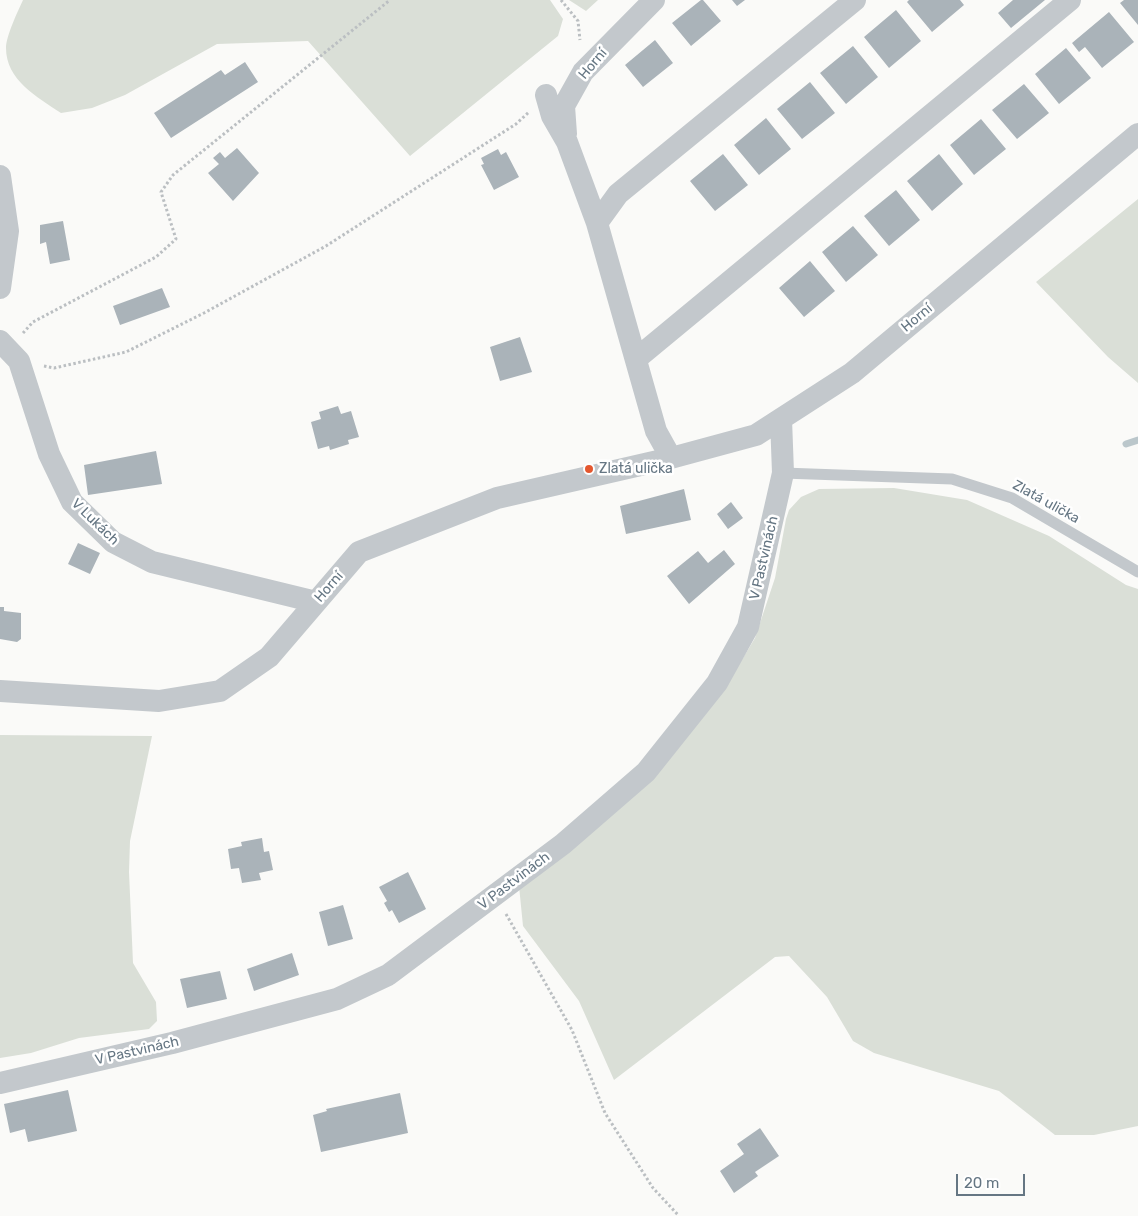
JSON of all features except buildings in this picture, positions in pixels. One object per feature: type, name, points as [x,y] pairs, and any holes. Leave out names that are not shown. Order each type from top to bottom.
[{"type":"street","name":"Horní","points":[[567,142],[564,106],[583,72],[654,0]]},
{"type":"street","points":[[597,224],[618,194],[855,0]]},
{"type":"street","points":[[636,359],[1070,0]]},
{"type":"street","name":"Horní","points":[[546,95],[552,116],[567,142],[597,224],[656,431],[671,458]]},
{"type":"street","name":"Horní","points":[[0,691],[159,701],[220,691],[269,656],[359,552],[497,498],[671,458],[756,435],[852,373],[1138,134]]},
{"type":"street","points":[[0,176],[8,231],[0,288]]},
{"type":"street","name":"V Lukách","points":[[9,351],[49,454],[72,502],[113,542],[152,562],[316,602]]},
{"type":"street","name":"V Pastvinách","points":[[0,1083],[172,1043],[337,1000],[388,976],[563,844],[646,772],[717,683],[748,627],[783,473],[780,419]]},
{"type":"lane","name":"Zlatá ulička","points":[[783,473],[952,479],[1012,498],[1138,572]]},
{"type":"path","points":[[390,0],[173,175],[161,192],[176,239],[156,257],[33,322],[9,351],[54,368],[126,352],[326,246],[516,124],[546,95]]},
{"type":"path","points":[[561,0],[578,21],[581,38],[576,47]]},
{"type":"path","points":[[495,894],[572,1030],[605,1113],[653,1188],[679,1216]]},
{"type":"shaded area","points":[[23,0],[550,0],[563,19],[558,36],[410,156],[308,41],[217,44],[125,95],[92,108],[61,113],[33,94],[17,78],[7,59],[8,37]]},
{"type":"shaded area","points":[[569,0],[598,0],[586,11]]},
{"type":"shaded area","points":[[1138,199],[1138,383],[1108,357],[1036,282]]},
{"type":"shaded area","points":[[894,488],[967,500],[1049,536],[1126,585],[1138,589],[1138,1126],[1094,1135],[1055,1135],[999,1091],[874,1053],[853,1041],[827,997],[789,956],[775,957],[614,1080],[579,1001],[523,926],[519,886],[725,688],[755,638],[775,578],[789,510],[801,497],[819,489]]},
{"type":"shaded area","points":[[0,735],[152,736],[130,841],[129,872],[133,963],[156,1002],[157,1021],[149,1029],[79,1038],[31,1053],[0,1058]]},
{"type":"waterway","points":[[1126,444],[1138,440]]},
{"type":"place","name":"Zlatá ulička","points":[[589,469]]}]
